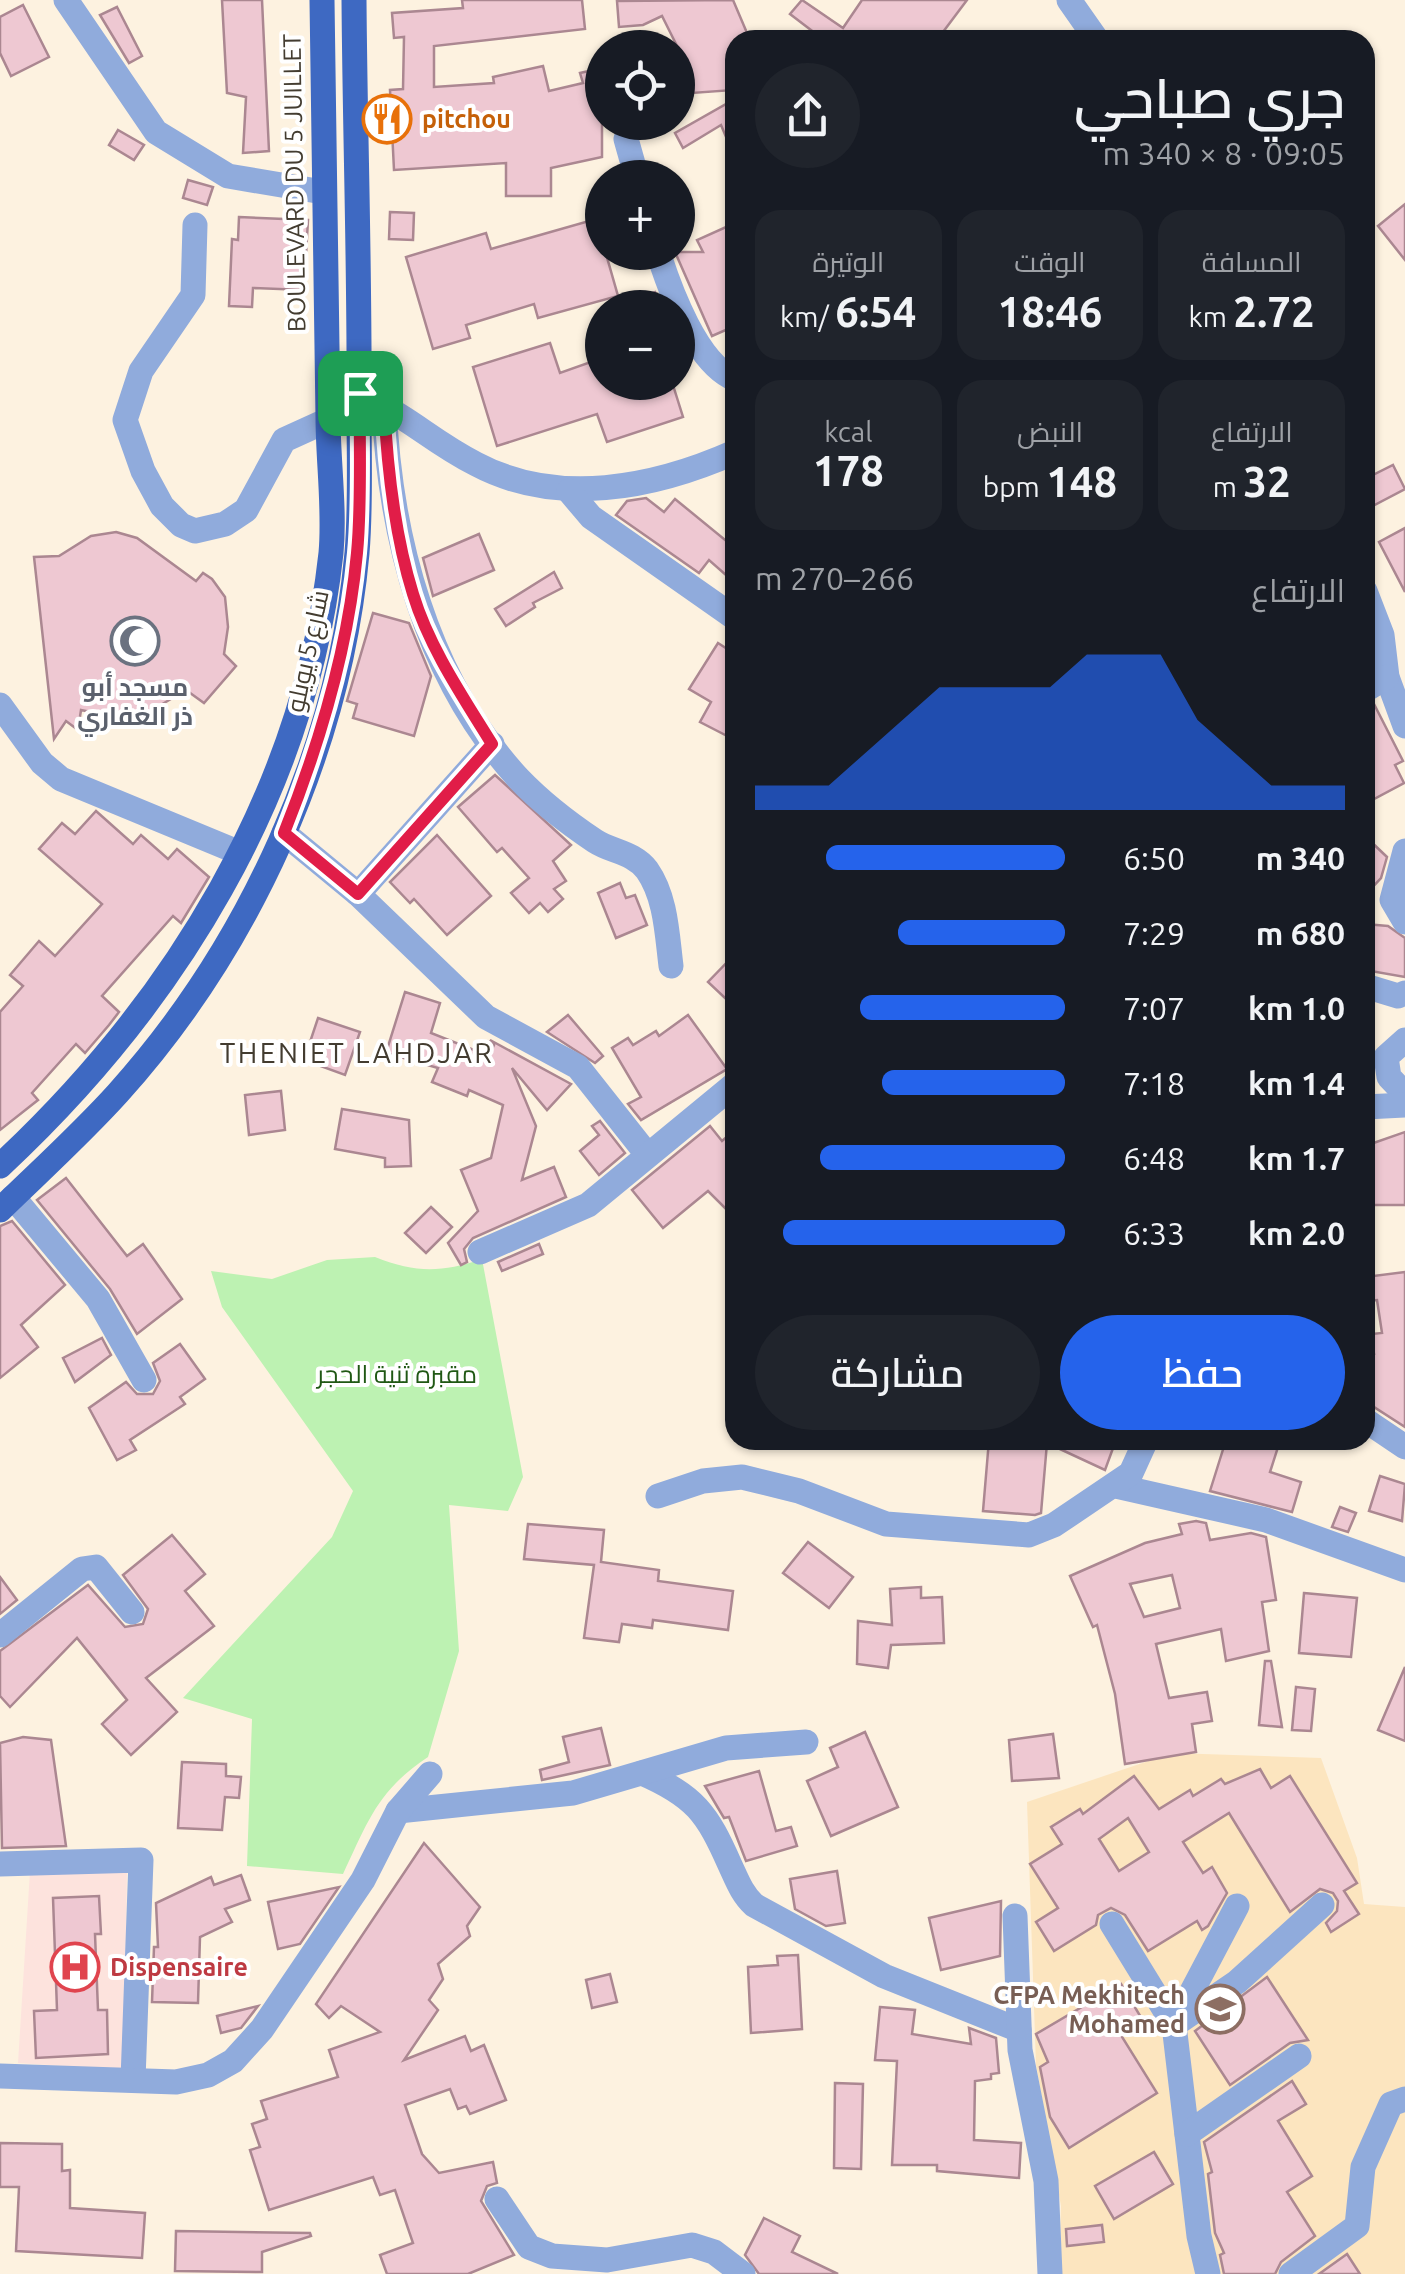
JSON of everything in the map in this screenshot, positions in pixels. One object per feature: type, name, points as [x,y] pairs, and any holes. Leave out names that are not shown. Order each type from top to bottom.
[{"type":"main road","name":"BOULEVARD DU 5 JUILLET","points":[[0,1166],[51,1118],[138,1020],[184,952],[240,853],[298,705],[323,602],[331,549],[322,0]]},
{"type":"main road","name":"شارع 5 يويلو","points":[[7,1204],[88,1125],[159,1044],[228,942],[284,833],[318,741],[348,615],[357,551],[360,393],[354,0]]},
{"type":"street","points":[[66,0],[156,132],[228,176],[323,192]]},
{"type":"street","points":[[1069,0],[1090,30]]},
{"type":"street","points":[[195,226],[193,296],[141,371],[125,420],[143,471],[162,506],[181,525],[196,530],[225,524],[246,510],[284,440],[328,420]]},
{"type":"street","points":[[664,270],[715,368],[725,374]]},
{"type":"street","points":[[328,386],[384,403],[475,464],[523,483],[569,491],[646,480],[725,456]]},
{"type":"street","points":[[384,403],[393,499],[413,595],[453,681],[518,778],[599,844],[635,857],[646,869],[664,911],[671,966]]},
{"type":"street","points":[[569,491],[591,518],[725,611]]},
{"type":"street","points":[[1375,617],[1382,635],[1376,684],[1405,726]]},
{"type":"street","points":[[0,705],[42,763],[61,779],[240,853]]},
{"type":"street","points":[[358,894],[492,744]]},
{"type":"street","points":[[284,833],[358,894],[486,1018],[578,1068],[646,1153]]},
{"type":"street","points":[[1405,851],[1392,900],[1405,922]]},
{"type":"street","points":[[1375,989],[1398,996],[1405,993]]},
{"type":"street","points":[[1405,1040],[1386,1056],[1389,1076],[1405,1094]]},
{"type":"street","points":[[480,1252],[588,1205],[646,1153],[725,1092]]},
{"type":"street","points":[[1375,1107],[1405,1105]]},
{"type":"street","points":[[7,1204],[98,1299],[144,1380]]},
{"type":"street","points":[[1375,1427],[1405,1448]]},
{"type":"street","points":[[658,1496],[703,1482],[742,1477],[798,1492],[886,1524],[1029,1534],[1054,1525],[1116,1486],[1132,1473],[1142,1450]]},
{"type":"street","points":[[1116,1486],[1266,1520],[1405,1570]]},
{"type":"street","points":[[0,1634],[82,1569],[96,1567],[132,1612]]},
{"type":"street","points":[[398,1811],[573,1792],[726,1748],[806,1742]]},
{"type":"street","points":[[0,2076],[176,2082],[208,2075],[233,2061],[262,2029],[363,1880],[398,1811],[430,1774]]},
{"type":"street","points":[[642,1774],[692,1798],[715,1832],[745,1897],[754,1905],[884,1976],[1019,2030]]},
{"type":"street","points":[[0,1864],[142,1860],[132,2080]]},
{"type":"street","points":[[1174,2025],[1236,1982],[1322,1905]]},
{"type":"street","points":[[1174,2025],[1237,1906]]},
{"type":"street","points":[[1015,1916],[1019,2030],[1046,2181],[1050,2274]]},
{"type":"street","points":[[1112,1924],[1174,2025],[1208,2274]]},
{"type":"street","points":[[1187,2134],[1299,2056]]},
{"type":"street","points":[[1291,2274],[1358,2226],[1363,2167],[1391,2104],[1405,2100]]},
{"type":"street","points":[[497,2200],[529,2248],[552,2256],[607,2260],[692,2245],[714,2252],[743,2274]]},
{"type":"shaded area","name":"CFPA Mekhitech Mohamed","points":[[1172,1753],[1321,1758],[1357,1858],[1364,1904],[1405,1907],[1405,2274],[1059,2274],[1061,2206],[1036,2065],[1027,1802]]},
{"type":"shaded area","name":"Dispensaire","points":[[127,1869],[124,2070],[18,2063],[30,1871]]},
{"type":"green space","name":"مقبرة ثنية الحجر","points":[[375,1257],[428,1269],[482,1259],[523,1477],[508,1511],[449,1505],[459,1651],[428,1757],[386,1795],[343,1874],[247,1866],[252,1719],[183,1698],[332,1537],[353,1491],[222,1307],[211,1271],[272,1279],[327,1260]]},
{"type":"building","points":[[222,0],[262,0],[269,151],[243,153],[246,97],[227,93]]},
{"type":"building","points":[[462,0],[582,0],[585,29],[434,46],[434,87],[494,83],[493,77],[543,66],[549,91],[583,83],[580,73],[585,72],[585,140],[602,140],[602,157],[551,168],[551,196],[506,196],[506,163],[394,170],[390,90],[403,89],[404,37],[394,38],[392,13],[463,8]]},
{"type":"building","points":[[733,0],[746,30],[725,30],[725,91],[695,93],[695,30],[669,30],[662,16],[643,25],[619,27],[617,1]]},
{"type":"building","points":[[802,0],[843,28],[862,0],[967,0],[944,30],[811,30],[790,14]]},
{"type":"building","points":[[23,5],[49,57],[11,76],[0,53],[0,17]]},
{"type":"building","points":[[117,7],[142,56],[129,63],[100,15]]},
{"type":"building","points":[[725,105],[725,134],[721,125],[683,148],[679,140],[695,140],[695,122]]},
{"type":"building","points":[[118,130],[144,145],[134,160],[109,145]]},
{"type":"building","points":[[188,180],[213,187],[207,205],[183,198]]},
{"type":"building","points":[[1405,204],[1405,260],[1378,226]]},
{"type":"building","points":[[390,212],[414,213],[413,240],[389,239]]},
{"type":"building","points":[[239,217],[308,220],[304,290],[253,288],[252,307],[229,306],[232,239],[238,240]]},
{"type":"building","points":[[585,222],[585,270],[611,270],[616,290],[585,290],[585,305],[538,318],[534,304],[466,325],[470,338],[433,349],[406,257],[486,233],[491,249]]},
{"type":"building","points":[[725,227],[725,330],[712,336],[683,270],[695,270],[695,252],[703,252],[697,240]]},
{"type":"building","points":[[550,343],[560,373],[585,364],[585,400],[678,400],[683,417],[607,442],[597,414],[497,446],[473,367]]},
{"type":"building","points":[[1393,465],[1405,489],[1375,505],[1375,474]]},
{"type":"building","points":[[646,498],[664,512],[675,499],[725,540],[725,574],[709,560],[699,573],[616,515],[627,501]]},
{"type":"building","points":[[1405,528],[1405,592],[1379,542]]},
{"type":"building","name":"مسجد أبو ذر الغفاري","points":[[116,532],[137,538],[196,581],[203,573],[212,579],[225,597],[228,627],[224,654],[236,666],[204,703],[186,690],[134,721],[81,710],[78,730],[66,721],[54,739],[34,557],[59,556],[91,536]]},
{"type":"building","points":[[479,534],[494,570],[433,596],[423,558]]},
{"type":"building","points":[[554,572],[562,588],[533,603],[535,607],[506,626],[495,609]]},
{"type":"building","points":[[373,613],[409,623],[431,676],[414,736],[353,718],[357,704],[347,701]]},
{"type":"building","points":[[718,643],[725,648],[725,735],[700,722],[711,702],[689,689]]},
{"type":"building","points":[[1375,706],[1403,761],[1395,765],[1404,783],[1375,798]]},
{"type":"building","points":[[495,775],[571,845],[553,861],[566,881],[554,889],[563,899],[548,912],[540,903],[529,913],[511,893],[529,878],[502,848],[497,852],[458,807]]},
{"type":"building","points":[[96,811],[133,844],[141,835],[168,859],[177,849],[209,877],[181,923],[173,916],[102,996],[119,1012],[109,1025],[85,1053],[76,1044],[32,1093],[38,1100],[0,1130],[0,1012],[23,986],[10,975],[39,941],[55,956],[102,904],[39,849],[62,823],[75,834]]},
{"type":"building","points":[[437,835],[491,896],[447,935],[414,899],[410,903],[390,882]]},
{"type":"building","points":[[1375,846],[1387,857],[1375,884]]},
{"type":"building","points":[[620,883],[626,898],[635,895],[647,925],[616,938],[598,893]]},
{"type":"building","points":[[1375,925],[1388,926],[1405,938],[1405,977],[1375,972]]},
{"type":"building","points":[[725,964],[725,998],[708,982]]},
{"type":"building","points":[[405,992],[440,1003],[431,1033],[489,1056],[494,1045],[490,1040],[571,1084],[547,1110],[512,1068],[536,1126],[522,1180],[554,1167],[566,1197],[473,1238],[464,1249],[467,1262],[461,1265],[448,1243],[478,1211],[461,1170],[491,1158],[503,1105],[469,1090],[467,1096],[432,1082],[438,1068],[386,1053]]},
{"type":"building","points":[[568,1015],[603,1056],[595,1063],[547,1032]]},
{"type":"building","points":[[688,1015],[725,1070],[641,1120],[628,1104],[641,1097],[612,1048],[628,1038],[633,1045],[656,1031],[659,1036]]},
{"type":"building","points":[[318,1018],[360,1032],[345,1075],[304,1060]]},
{"type":"building","points":[[281,1091],[285,1130],[249,1135],[245,1095]]},
{"type":"building","points":[[342,1109],[409,1120],[411,1166],[385,1167],[385,1158],[335,1149]]},
{"type":"building","points":[[600,1121],[625,1153],[599,1175],[580,1151],[599,1135],[592,1126]]},
{"type":"building","points":[[710,1126],[722,1141],[725,1138],[725,1208],[708,1191],[663,1228],[632,1190]]},
{"type":"building","points":[[1405,1132],[1405,1205],[1375,1205],[1375,1142]]},
{"type":"building","points":[[66,1178],[127,1256],[143,1244],[182,1299],[137,1334],[110,1289],[37,1200]]},
{"type":"building","points":[[431,1207],[452,1227],[426,1253],[405,1233]]},
{"type":"building","points":[[12,1221],[65,1285],[21,1325],[38,1347],[0,1378],[0,1226]]},
{"type":"building","points":[[539,1244],[543,1254],[502,1271],[498,1262]]},
{"type":"building","points":[[1405,1272],[1405,1427],[1375,1408],[1375,1334],[1382,1333],[1375,1276]]},
{"type":"building","points":[[102,1338],[111,1355],[75,1382],[63,1358]]},
{"type":"building","points":[[180,1344],[205,1379],[180,1397],[185,1404],[130,1440],[136,1450],[117,1460],[89,1408],[126,1382],[137,1394],[153,1394],[160,1381],[153,1363]]},
{"type":"building","points":[[988,1450],[1046,1450],[1041,1513],[983,1511]]},
{"type":"building","points":[[1062,1450],[1112,1450],[1105,1470]]},
{"type":"building","points":[[1223,1450],[1277,1450],[1270,1472],[1301,1482],[1292,1512],[1210,1491]]},
{"type":"building","points":[[1380,1476],[1405,1484],[1402,1521],[1369,1511]]},
{"type":"building","points":[[1340,1507],[1356,1513],[1348,1532],[1332,1527]]},
{"type":"building","points":[[1206,1523],[1210,1540],[1251,1533],[1266,1537],[1276,1600],[1262,1602],[1269,1651],[1226,1661],[1221,1629],[1156,1644],[1169,1698],[1207,1692],[1212,1721],[1192,1724],[1196,1752],[1125,1764],[1115,1694],[1097,1625],[1093,1627],[1070,1576],[1145,1543],[1182,1534],[1179,1524]],"holes":[[[1172,1575],[1180,1608],[1144,1617],[1130,1584]]]},
{"type":"building","points":[[528,1524],[604,1530],[601,1562],[659,1570],[658,1581],[733,1591],[728,1630],[653,1620],[652,1628],[622,1624],[619,1642],[584,1638],[594,1565],[524,1559]]},
{"type":"building","points":[[172,1535],[205,1574],[185,1591],[214,1626],[146,1678],[177,1712],[131,1755],[102,1724],[127,1700],[77,1638],[10,1707],[0,1696],[0,1651],[88,1585],[125,1627],[143,1624],[148,1609],[123,1575]]},
{"type":"building","points":[[808,1542],[853,1577],[829,1608],[783,1573]]},
{"type":"building","points":[[0,1577],[17,1600],[0,1614]]},
{"type":"building","points":[[921,1587],[921,1598],[942,1597],[944,1643],[891,1645],[888,1668],[857,1664],[858,1621],[892,1625],[890,1589]]},
{"type":"building","points":[[1304,1593],[1357,1598],[1351,1657],[1299,1653]]},
{"type":"building","points":[[1265,1661],[1271,1661],[1282,1727],[1259,1725]]},
{"type":"building","points":[[1405,1667],[1405,1741],[1378,1730]]},
{"type":"building","points":[[1296,1687],[1315,1689],[1311,1731],[1292,1730]]},
{"type":"building","points":[[601,1728],[610,1765],[542,1780],[540,1770],[569,1762],[563,1737]]},
{"type":"building","points":[[865,1732],[898,1807],[831,1836],[807,1781],[838,1767],[830,1748]]},
{"type":"building","points":[[1053,1734],[1059,1778],[1012,1781],[1009,1740]]},
{"type":"building","points":[[23,1737],[51,1740],[66,1846],[2,1848],[0,1743]]},
{"type":"building","points":[[182,1762],[226,1764],[226,1776],[241,1777],[239,1798],[225,1797],[222,1830],[178,1828]]},
{"type":"building","points":[[1260,1769],[1271,1788],[1290,1776],[1357,1883],[1344,1891],[1359,1914],[1331,1932],[1326,1923],[1337,1911],[1338,1901],[1333,1893],[1320,1889],[1290,1912],[1229,1813],[1183,1842],[1203,1873],[1212,1867],[1227,1893],[1208,1926],[1202,1930],[1197,1921],[1148,1951],[1125,1915],[1111,1908],[1098,1915],[1096,1925],[1054,1951],[1036,1922],[1058,1908],[1030,1864],[1062,1844],[1051,1827],[1080,1809],[1083,1814],[1134,1776],[1159,1809],[1190,1790],[1193,1796],[1221,1779],[1225,1784]],"holes":[[[1128,1818],[1149,1852],[1119,1871],[1099,1839]]]},
{"type":"building","points":[[759,1771],[776,1831],[791,1827],[797,1846],[746,1861],[729,1817],[724,1818],[705,1786]]},
{"type":"building","points":[[424,1843],[480,1907],[467,1926],[470,1936],[438,1964],[443,1979],[429,2000],[438,2010],[404,2060],[465,2036],[471,2051],[484,2045],[506,2100],[470,2114],[466,2106],[458,2109],[450,2089],[405,2105],[422,2154],[439,2173],[493,2162],[497,2183],[487,2186],[481,2201],[514,2255],[468,2274],[387,2274],[380,2255],[413,2243],[395,2190],[380,2195],[373,2177],[269,2210],[250,2150],[260,2147],[252,2124],[267,2119],[261,2101],[338,2077],[329,2050],[380,2032],[341,2006],[329,2018],[316,2004]]},
{"type":"building","points":[[837,1871],[845,1923],[826,1926],[795,1909],[790,1879]]},
{"type":"building","points":[[241,1875],[250,1900],[225,1909],[232,1922],[200,1937],[198,2003],[152,2002],[154,1947],[158,1947],[156,1903],[211,1877],[214,1885]]},
{"type":"building","points":[[339,1887],[300,1944],[278,1949],[268,1902]]},
{"type":"building","points":[[99,1896],[101,1934],[95,1934],[98,2010],[107,2010],[108,2054],[36,2058],[34,2011],[57,2010],[53,1898]]},
{"type":"building","points":[[1001,1901],[1000,1956],[941,1970],[929,1918]]},
{"type":"building","points":[[798,1955],[802,2029],[751,2033],[748,1967],[778,1965],[777,1956]]},
{"type":"building","points":[[610,1974],[617,2002],[592,2008],[586,1980]]},
{"type":"building","points":[[1267,1977],[1308,2040],[1290,2043],[1230,2085],[1195,2031]]},
{"type":"building","points":[[1121,1984],[1142,2019],[1119,2032],[1157,2093],[1069,2148],[1050,2117],[1040,2067],[1048,2062],[1036,2034]]},
{"type":"building","points":[[258,2006],[241,2028],[221,2033],[217,2016]]},
{"type":"building","points":[[880,2007],[915,2010],[912,2034],[971,2044],[969,2028],[996,2038],[999,2073],[991,2074],[991,2079],[975,2081],[974,2140],[1021,2143],[1019,2178],[937,2171],[937,2165],[892,2165],[897,2061],[875,2060]]},
{"type":"building","points":[[1292,2081],[1306,2104],[1278,2121],[1312,2176],[1287,2192],[1315,2236],[1281,2262],[1275,2274],[1224,2274],[1220,2255],[1224,2253],[1215,2233],[1208,2174],[1212,2172],[1204,2142]]},
{"type":"building","points":[[835,2083],[863,2084],[861,2169],[834,2168]]},
{"type":"building","points":[[0,2143],[62,2144],[62,2171],[70,2170],[70,2208],[145,2213],[142,2258],[16,2251],[19,2187],[0,2187]]},
{"type":"building","points":[[1154,2152],[1173,2184],[1114,2219],[1095,2186]]},
{"type":"building","points":[[764,2218],[800,2236],[792,2252],[838,2274],[759,2274],[745,2255]]},
{"type":"building","points":[[1102,2225],[1104,2242],[1067,2246],[1066,2229]]},
{"type":"building","points":[[176,2231],[311,2236],[262,2252],[262,2272],[175,2271]]},
{"type":"building","points":[[1347,2254],[1360,2274],[1319,2274]]},
{"type":"place","name":"pitchou","points":[[387,119]]},
{"type":"place","name":"مسجد أبو ذر الغفاري","points":[[135,641]]},
{"type":"place","name":"Dispensaire","points":[[75,1967]]},
{"type":"place","name":"CFPA Mekhitech Mohamed","points":[[1220,2009]]},
{"type":"district","name":"THENIET LAHDJAR","points":[[357,1053]]},
{"type":"route","points":[[360,393],[384,403],[393,499],[413,595],[453,681],[492,744],[358,894],[284,833],[318,741],[351,599],[357,551],[360,393]]}]
